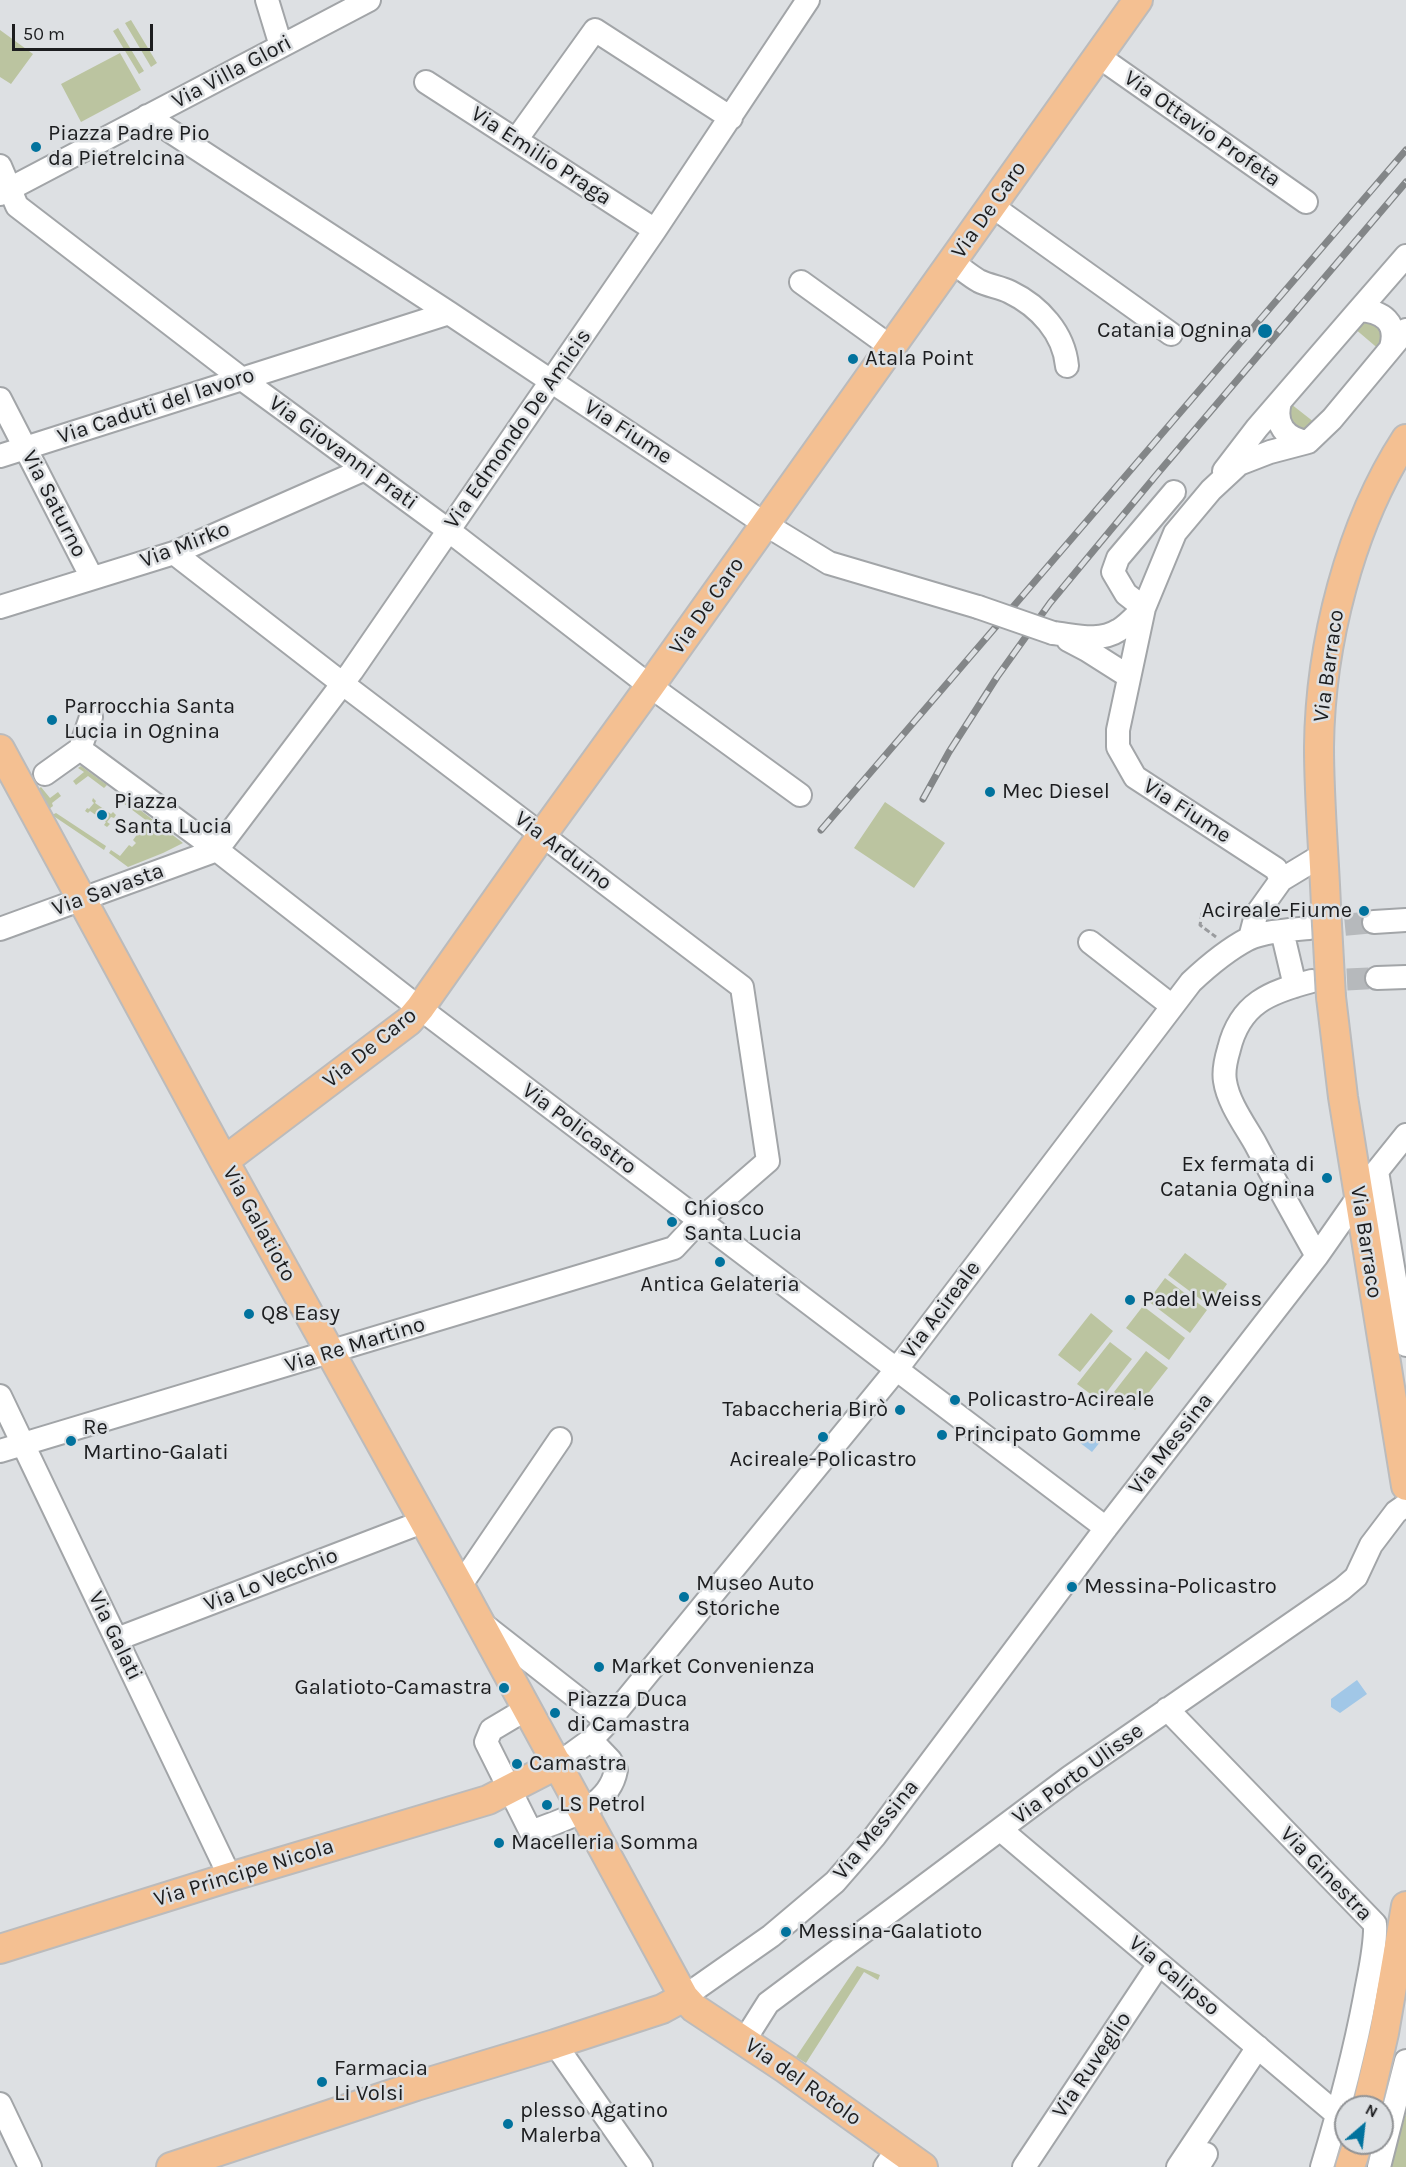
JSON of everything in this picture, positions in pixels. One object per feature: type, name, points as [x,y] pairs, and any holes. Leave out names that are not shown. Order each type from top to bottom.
[{"type":"main road","name":"Via De Caro","points":[[224,1161],[409,1021],[420,1008],[1138,0]]},
{"type":"main road","name":"Via Barraco","points":[[1406,439],[1394,457],[1366,516],[1347,565],[1334,617],[1324,680],[1319,747],[1324,854],[1313,988],[1343,1097],[1406,1486]]},
{"type":"main road","name":"Via Galatioto","points":[[0,749],[586,1818]]},
{"type":"main road","name":"Via Principe Nicola","points":[[0,1949],[499,1795],[558,1764]]},
{"type":"main road","points":[[586,1818],[684,1997]]},
{"type":"main road","points":[[1370,2095],[1399,1953],[1406,1906]]},
{"type":"main road","name":"Via del Rotolo","points":[[684,1997],[694,2008],[744,2041],[891,2158],[923,2167]]},
{"type":"main road","name":"Via Messina","points":[[172,2167],[416,2086],[555,2044],[662,2008],[684,1997]]},
{"type":"street","points":[[267,0],[281,46]]},
{"type":"street","name":"Via Villa Glori","points":[[5,192],[369,0]]},
{"type":"street","name":"Via Edmondo De Amicis","points":[[217,850],[343,684],[655,230],[808,0]]},
{"type":"street","points":[[516,140],[595,30],[731,118]]},
{"type":"street","name":"Via Ottavio Profeta","points":[[1098,56],[1306,202]]},
{"type":"street","name":"Via Emilio Praga","points":[[426,82],[655,230]]},
{"type":"street","name":"Via Fiume","points":[[147,116],[449,313],[765,524],[829,563],[978,607],[1053,633]]},
{"type":"street","name":"Via Giovanni Prati","points":[[0,166],[5,192],[17,206],[242,379],[448,531],[650,686],[800,795]]},
{"type":"street","points":[[992,206],[1171,334]]},
{"type":"street","points":[[1211,489],[1238,451],[1406,256]]},
{"type":"street","points":[[952,262],[977,280],[1007,291],[1035,310],[1050,324],[1059,337],[1066,352],[1067,366]]},
{"type":"street","points":[[801,282],[891,347]]},
{"type":"street","points":[[1211,489],[1239,464],[1270,452],[1308,442],[1332,419],[1399,339],[1394,336],[1392,326],[1385,318],[1373,311],[1359,310]]},
{"type":"street","name":"Via Caduti del lavoro","points":[[0,456],[449,313]]},
{"type":"street","name":"Via Saturno","points":[[0,399],[92,578]]},
{"type":"street","points":[[1280,402],[1277,412],[1279,424],[1286,434],[1296,440],[1308,442]]},
{"type":"street","name":"Via Mirko","points":[[0,607],[174,553],[365,469]]},
{"type":"street","name":"Via Fiume","points":[[1211,489],[1175,533],[1144,608],[1118,730],[1118,747],[1135,777],[1276,869],[1281,880]]},
{"type":"street","points":[[1053,633],[1096,638],[1106,636],[1119,631],[1144,608],[1126,594],[1113,572],[1118,558],[1174,492]]},
{"type":"street","name":"Via Arduino","points":[[174,553],[742,987],[768,1161],[700,1220]]},
{"type":"street","points":[[1053,633],[1130,668]]},
{"type":"street","points":[[1106,636],[1117,642],[1130,668]]},
{"type":"street","points":[[45,774],[80,748],[91,717]]},
{"type":"street","name":"Via Policastro","points":[[80,748],[1106,1528]]},
{"type":"street","name":"Via Savasta","points":[[0,929],[217,850]]},
{"type":"street","points":[[1250,939],[1256,915],[1281,880],[1324,854]]},
{"type":"street","name":"Via Acireale","points":[[558,1764],[599,1732],[896,1370],[1191,982],[1207,967],[1250,939],[1282,931],[1317,918]]},
{"type":"street","points":[[1374,922],[1406,920]]},
{"type":"street","points":[[1282,931],[1313,988],[1260,1001],[1245,1011],[1235,1026],[1230,1042],[1225,1062],[1225,1081],[1238,1112],[1317,1256]]},
{"type":"street","points":[[1090,942],[1172,1006]]},
{"type":"street","points":[[1377,978],[1406,976]]},
{"type":"street","name":"Via Barraco","points":[[1406,1136],[1377,1172],[1406,1345]]},
{"type":"street","name":"Via Messina","points":[[684,1997],[771,1936],[835,1882],[875,1836],[1106,1528],[1317,1256],[1359,1196]]},
{"type":"street","name":"Via Re Martino","points":[[0,1451],[674,1248],[700,1220]]},
{"type":"street","name":"Via Galati","points":[[0,1396],[230,1877]]},
{"type":"street","points":[[460,1586],[560,1439]]},
{"type":"street","name":"Via Porto Ulisse","points":[[744,2041],[768,2003],[1070,1777],[1342,1590],[1356,1577],[1371,1545],[1396,1512],[1406,1505]]},
{"type":"street","name":"Via Lo Vecchio","points":[[117,1639],[425,1521]]},
{"type":"street","points":[[478,1620],[599,1732],[616,1770],[611,1787],[586,1818],[531,1832],[499,1795],[486,1742],[491,1730],[525,1703]]},
{"type":"street","name":"Via Ginestra","points":[[1167,1709],[1375,1924],[1368,1981],[1345,2095]]},
{"type":"street","name":"Via Calipso","points":[[1001,1830],[1334,2111]]},
{"type":"street","points":[[1368,1981],[1385,1970],[1399,1953]]},
{"type":"street","name":"Via Ruveglio","points":[[1024,2167],[1159,1964]]},
{"type":"street","points":[[555,2044],[641,2167]]},
{"type":"street","points":[[1178,2167],[1258,2047]]},
{"type":"street","points":[[1379,2167],[1406,2061]]},
{"type":"street","points":[[0,2104],[30,2167]]},
{"type":"street","name":"Via Ginestra","points":[[1322,2167],[1334,2138]]},
{"type":"path","points":[[1202,913],[1200,925],[1222,941]]},
{"type":"green space","points":[[131,20],[157,63],[151,67],[125,23]]},
{"type":"green space","points":[[118,28],[144,71],[139,74],[113,31]]},
{"type":"green space","points":[[0,30],[33,54],[11,84],[0,77]]},
{"type":"green space","points":[[120,53],[141,90],[81,122],[61,84]]},
{"type":"green space","points":[[1366,321],[1373,322],[1383,330],[1381,351],[1354,328]]},
{"type":"green space","points":[[1291,404],[1319,426],[1309,434],[1291,428],[1288,409]]},
{"type":"green space","points":[[81,766],[107,785],[104,788],[88,776],[76,785],[73,781],[84,772],[78,768]]},
{"type":"green space","points":[[41,787],[50,798],[58,792],[61,796],[52,803],[53,806],[49,809],[38,789]]},
{"type":"green space","points":[[93,798],[95,803],[116,815],[107,822],[110,824],[107,827],[104,825],[106,822],[90,811],[88,813],[85,811],[94,803]]},
{"type":"green space","points":[[126,799],[183,843],[128,867],[109,853],[111,850],[120,856],[129,845],[132,847],[136,843],[133,840],[147,821],[123,803]]},
{"type":"green space","points":[[885,802],[945,843],[914,888],[854,848]]},
{"type":"green space","points":[[56,813],[106,846],[104,850],[52,815]]},
{"type":"green space","points":[[1185,1253],[1227,1284],[1211,1307],[1168,1275]]},
{"type":"green space","points":[[1165,1278],[1207,1310],[1190,1333],[1148,1301]]},
{"type":"green space","points":[[1143,1306],[1185,1338],[1169,1360],[1126,1328]]},
{"type":"green space","points":[[1091,1313],[1113,1331],[1080,1372],[1058,1355]]},
{"type":"green space","points":[[1110,1342],[1132,1359],[1100,1401],[1077,1384]]},
{"type":"green space","points":[[1146,1351],[1168,1368],[1135,1410],[1114,1392]]},
{"type":"green space","points":[[857,1966],[880,1975],[878,1980],[864,1972],[806,2063],[796,2057]]},
{"type":"green space","points":[[1406,2113],[1406,2167],[1390,2167]]},
{"type":"water","points":[[1078,1432],[1086,1435],[1091,1433],[1101,1441],[1092,1452],[1075,1439],[1074,1436]]},
{"type":"water","points":[[1357,1680],[1367,1694],[1340,1713],[1331,1707],[1331,1699]]},
{"type":"tunnel","points":[[1312,928],[1374,922]]},
{"type":"tunnel","points":[[1314,981],[1377,978]]},
{"type":"railway","points":[[821,830],[1406,150]]},
{"type":"railway","points":[[923,799],[949,752],[997,677],[1050,603],[1406,182]]},
{"type":"place","name":"Piazza Padre Pio da Pietrelcina","points":[[36,147]]},
{"type":"place","name":"Catania Ognina","points":[[1265,331]]},
{"type":"place","name":"Atala Point","points":[[853,359]]},
{"type":"place","name":"Parrocchia Santa Lucia in Ognina","points":[[52,720]]},
{"type":"place","name":"Mec Diesel","points":[[990,792]]},
{"type":"place","name":"Piazza Santa Lucia","points":[[102,815]]},
{"type":"place","name":"Acireale-Fiume","points":[[1364,911]]},
{"type":"place","name":"Ex fermata di Catania Ognina","points":[[1327,1178]]},
{"type":"place","name":"Chiosco Santa Lucia","points":[[672,1222]]},
{"type":"place","name":"Antica Gelateria","points":[[720,1262]]},
{"type":"place","name":"Padel Weiss","points":[[1130,1300]]},
{"type":"place","name":"Q8 Easy","points":[[249,1314]]},
{"type":"place","name":"Policastro-Acireale","points":[[955,1400]]},
{"type":"place","name":"Tabaccheria Birò","points":[[900,1410]]},
{"type":"place","name":"Principato Gomme","points":[[942,1435]]},
{"type":"place","name":"Acireale-Policastro","points":[[823,1437]]},
{"type":"place","name":"Re Martino-Galati","points":[[71,1441]]},
{"type":"place","name":"Messina-Policastro","points":[[1072,1587]]},
{"type":"place","name":"Museo Auto Storiche","points":[[684,1597]]},
{"type":"place","name":"Market Convenienza","points":[[599,1667]]},
{"type":"place","name":"Galatioto-Camastra","points":[[504,1688]]},
{"type":"place","name":"Piazza Duca di Camastra","points":[[555,1713]]},
{"type":"place","name":"Camastra","points":[[517,1764]]},
{"type":"place","name":"LS Petrol","points":[[547,1805]]},
{"type":"place","name":"Macelleria Somma","points":[[499,1843]]},
{"type":"place","name":"Messina-Galatioto","points":[[786,1932]]},
{"type":"place","name":"Farmacia Li Volsi","points":[[322,2082]]},
{"type":"place","name":"plesso Agatino Malerba","points":[[508,2124]]}]
